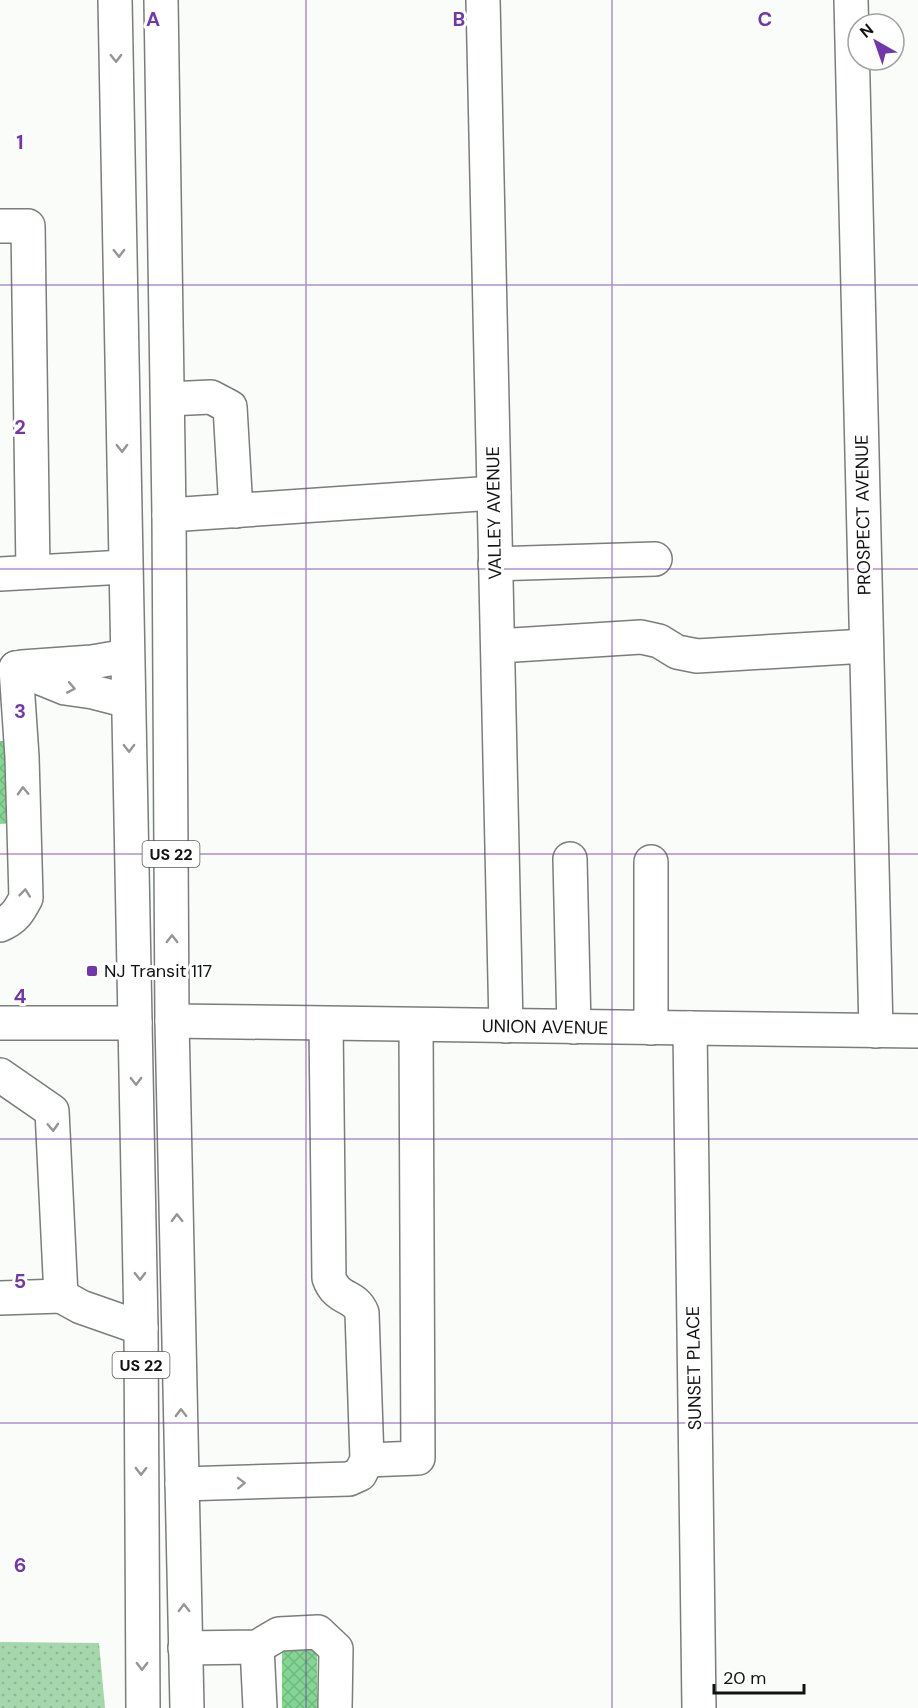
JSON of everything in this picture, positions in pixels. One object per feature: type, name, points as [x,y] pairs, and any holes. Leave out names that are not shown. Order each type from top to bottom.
[{"type":"main road","name":"US 22","points":[[114,0],[141,1328],[142,1708]]},
{"type":"main road","name":"US 22","points":[[161,0],[168,399],[172,1021],[187,1708]]},
{"type":"main road","name":"VALLEY AVENUE","points":[[483,0],[506,1026]]},
{"type":"main road","name":"PROSPECT AVENUE","points":[[851,0],[876,1031]]},
{"type":"main road","points":[[0,226],[28,226],[33,572]]},
{"type":"main road","points":[[168,399],[211,397],[230,406],[236,510]]},
{"type":"main road","points":[[169,515],[494,493]]},
{"type":"main road","points":[[495,564],[655,559]]},
{"type":"main road","points":[[0,574],[124,567]]},
{"type":"main road","points":[[498,646],[641,637],[659,641],[677,652],[697,656],[866,645]]},
{"type":"main road","points":[[16,668],[92,662],[127,656]]},
{"type":"main road","points":[[16,668],[65,688],[128,701]]},
{"type":"main road","points":[[0,925],[10,921],[18,914],[26,898],[12,856],[22,757],[16,668]]},
{"type":"main road","points":[[570,860],[574,1027]]},
{"type":"main road","points":[[651,862],[651,1028]]},
{"type":"main road","name":"UNION AVENUE","points":[[172,1021],[918,1031]]},
{"type":"main road","points":[[0,1023],[135,1023]]},
{"type":"main road","points":[[182,1484],[349,1479],[360,1474],[367,1460],[362,1313],[357,1304],[337,1293],[329,1278],[326,1024]]},
{"type":"main road","points":[[367,1460],[418,1458],[416,1025]]},
{"type":"main road","name":"SUNSET PLACE","points":[[690,1029],[699,1708]]},
{"type":"main road","points":[[0,1074],[52,1111],[61,1296]]},
{"type":"main road","points":[[0,1298],[61,1296],[81,1307],[141,1328]]},
{"type":"main road","points":[[184,1648],[257,1647],[279,1634],[318,1632],[336,1649],[335,1708]]},
{"type":"main road","points":[[257,1647],[260,1708]]},
{"type":"green space","points":[[0,1642],[99,1643],[105,1708],[0,1708]]},
{"type":"building","points":[[0,741],[10,741],[11,823],[0,824]]},
{"type":"building","points":[[282,1639],[317,1639],[317,1708],[282,1708]]},
{"type":"place","name":"NJ Transit 117","points":[[92,971]]}]
